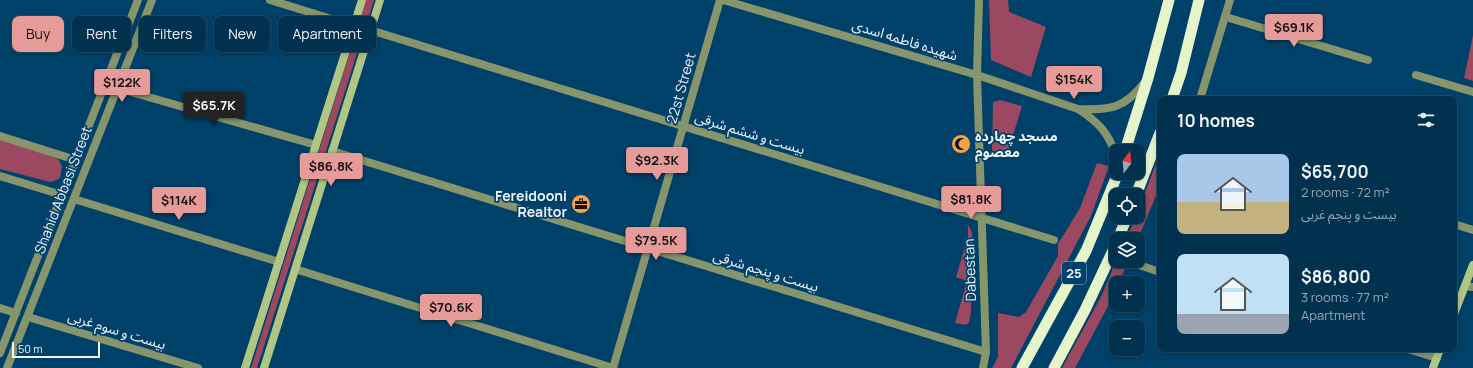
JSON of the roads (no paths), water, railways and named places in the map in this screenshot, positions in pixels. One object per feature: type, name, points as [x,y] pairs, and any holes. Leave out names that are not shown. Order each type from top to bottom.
[{"type":"highway","points":[[1127,144],[1148,78],[1169,0]]},
{"type":"highway","points":[[1173,96],[1183,66],[1199,0]]},
{"type":"highway","points":[[1139,188],[1157,141]]},
{"type":"highway","name":"25","points":[[1022,368],[1086,251],[1115,180]]},
{"type":"highway","name":"25","points":[[1054,368],[1085,310],[1109,259]]},
{"type":"main road","points":[[357,16],[362,0]]},
{"type":"main road","points":[[375,16],[380,0]]},
{"type":"main road","points":[[245,368],[346,52]]},
{"type":"main road","points":[[264,368],[363,52]]},
{"type":"main road","points":[[1457,309],[1469,287],[1473,265]]},
{"type":"main road","points":[[1433,368],[1439,352]]},
{"type":"street","name":"Shahid Abbasi Street","points":[[0,353],[138,0]]},
{"type":"street","name":"Shahid Abbasi Street","points":[[7,368],[152,0]]},
{"type":"street","points":[[270,0],[322,16]]},
{"type":"street","name":"22st Street","points":[[613,368],[720,0]]},
{"type":"street","name":"شهیده فاطمه اسدی","points":[[724,0],[977,75],[1078,109]]},
{"type":"street","name":"Dabestan","points":[[979,0],[977,75],[986,352],[983,368]]},
{"type":"street","points":[[1201,96],[1230,0]]},
{"type":"street","points":[[1226,17],[1368,60]]},
{"type":"street","name":"بیست و ششم شرقی","points":[[376,32],[1054,240]]},
{"type":"street","points":[[1416,75],[1473,92]]},
{"type":"street","points":[[1078,109],[1103,110],[1113,108],[1133,96],[1148,78]]},
{"type":"street","points":[[105,85],[316,145]]},
{"type":"street","points":[[1078,109],[1102,127],[1111,144]]},
{"type":"street","points":[[0,136],[87,163]]},
{"type":"street","name":"بیست و پنجم شرقی","points":[[332,151],[986,352]]},
{"type":"street","points":[[0,176],[279,262]]},
{"type":"street","points":[[1457,225],[1473,230]]},
{"type":"street","points":[[1145,267],[1157,271]]},
{"type":"street","points":[[295,268],[613,368]]},
{"type":"street","points":[[0,308],[16,313]]},
{"type":"street","name":"بیست و سوم غربی","points":[[16,313],[198,368]]},
{"type":"street","points":[[1418,352],[1437,358]]},
{"type":"place","name":"مسجد چهارده معصوم","points":[[961,144]]},
{"type":"place","name":"Fereidooni Realtor","points":[[581,204]]}]
